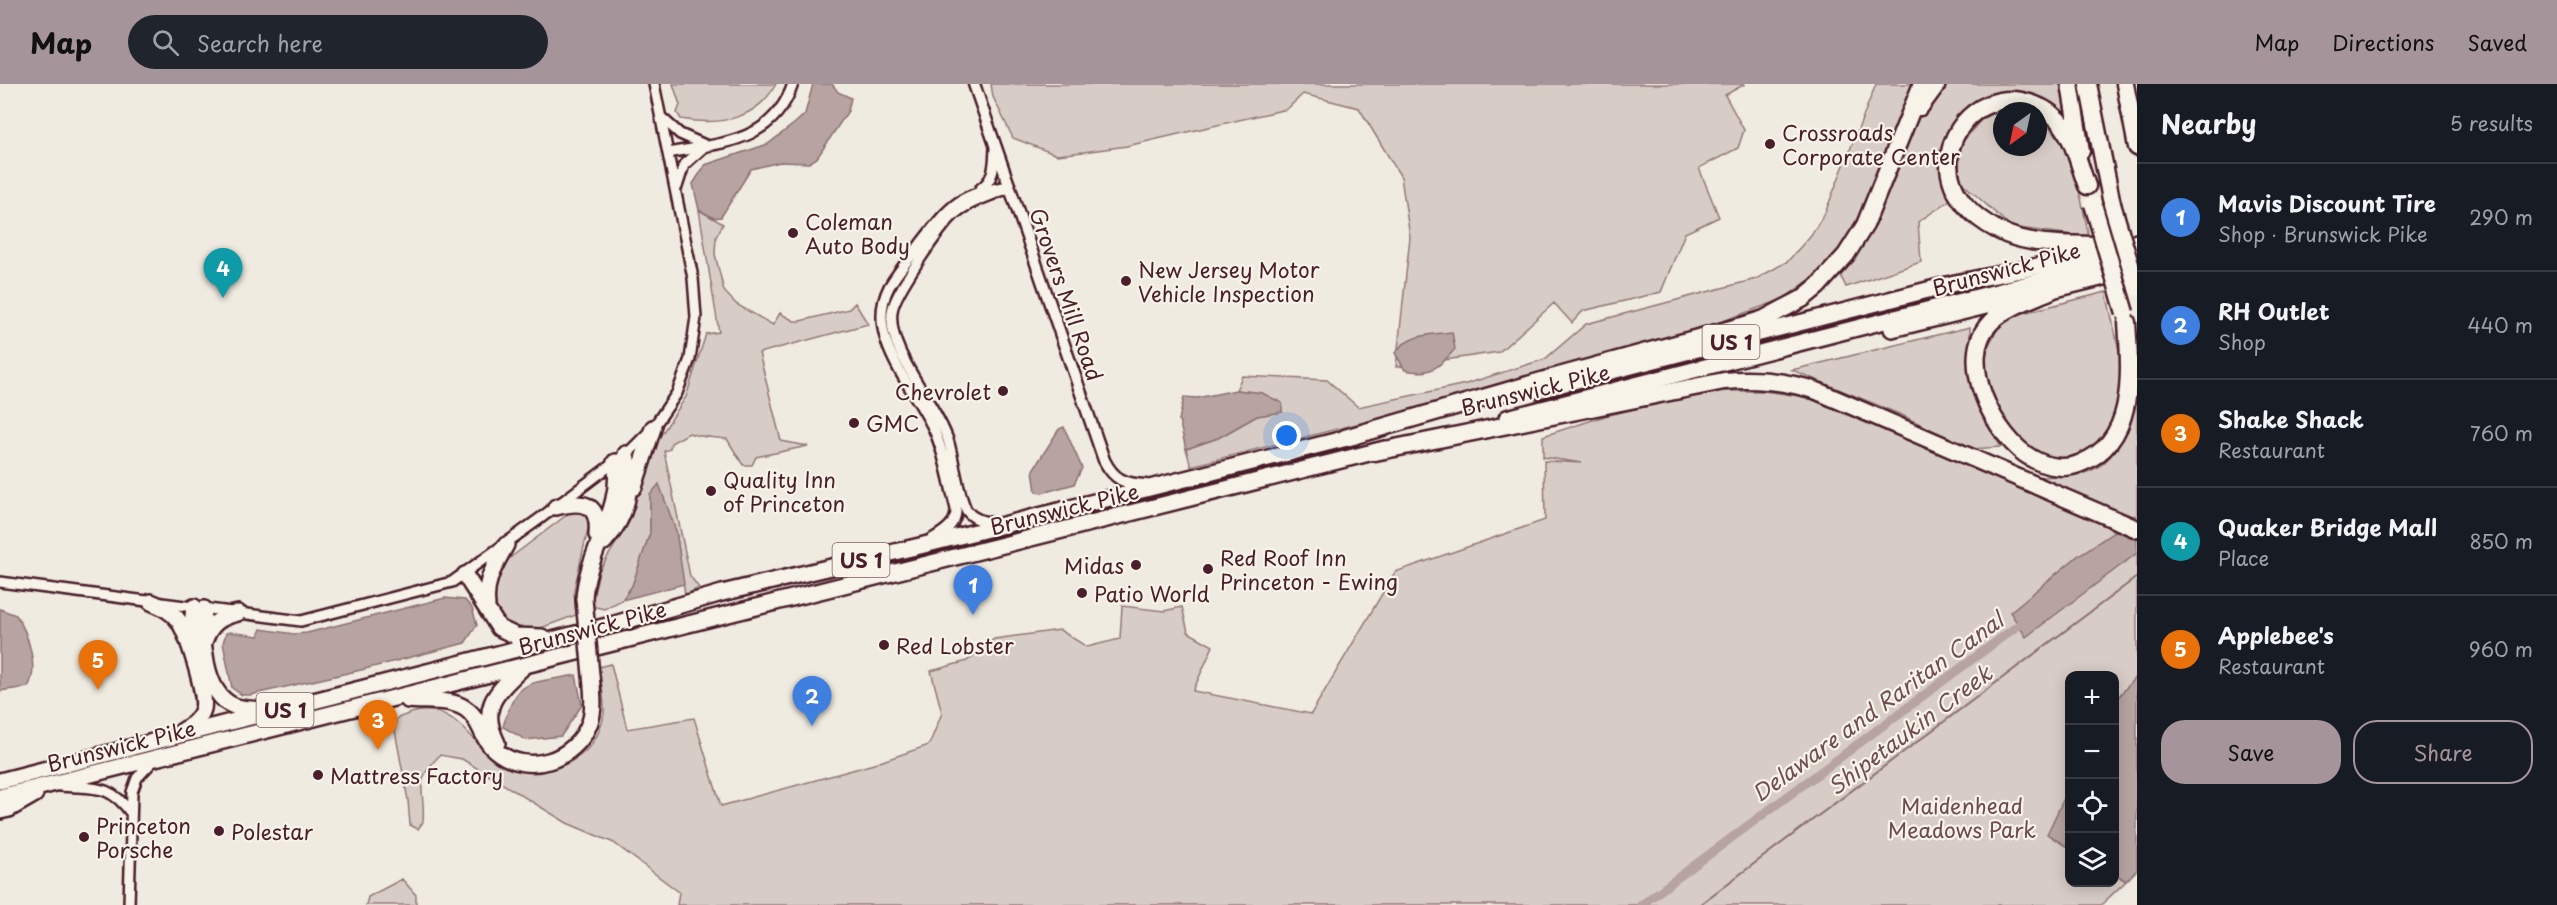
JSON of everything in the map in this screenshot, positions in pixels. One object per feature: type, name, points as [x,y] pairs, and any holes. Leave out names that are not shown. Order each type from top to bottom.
[{"type":"highway","points":[[1344,438],[1742,326],[1786,309],[1818,286],[1857,240],[1922,84]]},
{"type":"highway","points":[[1901,137],[1937,84]]},
{"type":"highway","points":[[2070,84],[2087,186]]},
{"type":"highway","points":[[2088,84],[2112,204],[2137,288]]},
{"type":"highway","points":[[2125,84],[2137,147]]},
{"type":"highway","points":[[2118,246],[2037,242],[1993,228],[1968,208],[1953,185],[1949,161],[1953,140],[1965,120],[1982,107],[2006,100],[2031,103],[2049,112],[2065,129],[2087,186],[2092,204],[2126,317],[2137,349]]},
{"type":"highway","points":[[2131,119],[2137,136]]},
{"type":"highway","name":"Brunswick Pike","points":[[0,781],[570,636],[722,593],[924,545],[1955,284],[2137,242]]},
{"type":"highway","name":"Brunswick Pike","points":[[0,797],[1375,452],[2137,255]]},
{"type":"highway","points":[[1827,336],[1862,334],[1906,326],[2137,269]]},
{"type":"highway","points":[[2052,291],[2007,310],[1991,322],[1984,331],[1976,353],[1977,376],[1990,409],[2014,445],[2038,462],[2055,466],[2075,466],[2096,455],[2114,438],[2122,418],[2128,392],[2126,317]]},
{"type":"highway","points":[[1375,452],[1724,381],[1760,379],[1789,383],[1817,391],[2137,529]]},
{"type":"highway","points":[[595,550],[608,537],[625,509],[653,428]]},
{"type":"highway","points":[[620,458],[630,482],[625,509]]},
{"type":"highway","points":[[396,698],[452,702],[466,709],[474,716],[494,750],[520,762],[535,764],[550,761],[574,747],[591,722],[592,686],[584,599],[587,572],[617,488],[620,458]]},
{"type":"highway","points":[[556,507],[580,503],[593,510],[598,523],[595,550]]},
{"type":"highway","points":[[488,608],[487,585],[506,545]]},
{"type":"highway","points":[[465,575],[496,624],[509,634],[525,637],[570,636]]},
{"type":"highway","points":[[151,602],[166,609],[177,618],[197,646],[213,684],[222,698],[241,708],[280,711]]},
{"type":"highway","points":[[166,739],[191,725],[203,709],[204,698],[197,646],[199,608]]},
{"type":"highway","points":[[197,646],[212,626],[224,617],[238,613]]},
{"type":"highway","points":[[520,762],[508,755],[497,743],[490,726],[489,716],[497,692],[524,667]]},
{"type":"highway","points":[[0,811],[50,785]]},
{"type":"street","points":[[0,582],[302,621],[442,585],[465,575],[556,507],[620,458],[653,428],[677,393],[686,373],[694,343],[695,297],[654,84]]},
{"type":"street","points":[[668,153],[742,138],[765,126],[783,108],[793,84]]},
{"type":"street","name":"Grovers Mill Road","points":[[974,84],[1104,460],[1113,475],[1121,482],[1153,486]]},
{"type":"street","points":[[661,117],[680,134],[708,145]]},
{"type":"street","points":[[676,192],[684,165],[696,152],[708,145]]},
{"type":"street","points":[[924,545],[950,527],[956,515],[956,509],[934,430],[886,341],[883,317],[885,298],[894,279],[943,214],[956,202],[990,180],[996,146]]},
{"type":"street","points":[[973,193],[1010,186]]},
{"type":"street","points":[[1004,524],[982,521],[968,511],[948,438],[898,346],[891,321],[892,309],[902,286],[951,217],[967,206],[1010,186]]},
{"type":"street","points":[[129,905],[131,813],[134,785],[143,771],[156,758]]},
{"type":"street","points":[[50,785],[109,791],[119,796],[131,813]]},
{"type":"green space","points":[[673,84],[776,84],[758,106],[747,113],[735,118],[709,122],[681,119],[677,113],[680,105]]},
{"type":"green space","points":[[991,84],[1745,84],[1725,95],[1744,130],[1738,148],[1699,168],[1719,217],[1685,233],[1661,292],[1583,311],[1572,323],[1554,303],[1499,352],[1396,367],[1410,237],[1401,177],[1359,108],[1303,94],[1287,109],[1127,146],[1057,155],[1013,138],[993,97]]},
{"type":"green space","points":[[1876,84],[2061,84],[2067,117],[2047,109],[2047,102],[2027,102],[1998,91],[1957,115],[1942,146],[1949,201],[1918,222],[1921,262],[1846,287],[1834,262],[1783,299],[1687,334],[1517,383],[1191,466],[1186,449],[1218,438],[1257,416],[1282,412],[1263,393],[1236,390],[1242,376],[1327,380],[1358,407],[1466,384],[1545,359],[1586,324],[1756,279],[1788,261],[1811,235],[1825,213]]},
{"type":"green space","points":[[1993,113],[1993,156],[2047,156],[2047,126],[2050,128],[2060,140],[2074,171],[2089,237],[2011,227],[1959,180],[1960,145],[1985,115]]},
{"type":"green space","points":[[699,210],[723,224],[716,237],[715,254],[724,291],[736,304],[773,325],[780,313],[794,321],[800,321],[849,309],[855,303],[868,324],[759,353],[781,441],[808,446],[756,457],[752,465],[743,465],[727,439],[689,433],[671,443],[670,449],[664,451],[690,576],[699,588],[685,595],[676,531],[650,495],[650,533],[632,586],[622,600],[604,609],[591,606],[599,571],[621,535],[640,490],[653,447],[686,397],[706,334],[719,332]]},
{"type":"green space","points":[[2106,292],[2122,364],[2119,416],[2095,449],[2064,463],[2034,457],[2017,439],[1988,392],[1982,357],[2004,318]]},
{"type":"green space","points":[[1970,327],[1969,370],[1978,408],[2001,447],[1970,449],[1904,416],[1792,370]]},
{"type":"green space","points":[[2137,381],[2137,516],[2122,514],[2037,477],[2084,473],[2097,468],[2108,459],[2122,436]]},
{"type":"green space","name":"Maidenhead Meadows Park","points":[[1711,391],[1763,391],[1807,397],[2105,525],[2115,533],[2079,555],[2011,612],[2026,636],[2137,553],[2137,675],[2119,696],[2119,671],[2065,671],[2065,798],[2050,836],[2065,845],[2065,887],[2119,887],[2119,877],[2126,881],[2101,905],[677,905],[679,892],[614,843],[567,823],[462,759],[440,755],[431,765],[422,787],[423,822],[418,829],[410,825],[408,800],[395,731],[396,719],[418,712],[441,713],[458,724],[496,760],[505,765],[521,770],[553,769],[581,755],[592,743],[600,729],[604,707],[598,667],[611,664],[627,729],[694,718],[721,806],[874,764],[929,745],[942,713],[931,671],[967,661],[994,639],[1060,630],[1087,647],[1120,639],[1122,606],[1164,611],[1182,607],[1188,632],[1213,646],[1193,691],[1311,714],[1395,572],[1545,520],[1544,461],[1582,463],[1543,457],[1543,436],[1605,416]]},
{"type":"green space","points":[[572,511],[583,512],[590,520],[574,590],[576,615],[527,633],[504,627],[492,610],[494,574],[502,564]]},
{"type":"green space","points":[[402,879],[416,895],[416,905],[366,905],[368,897]]},
{"type":"shaded area","points":[[813,84],[832,84],[838,92],[851,98],[848,111],[817,158],[809,163],[780,162],[751,169],[721,217],[714,218],[699,210],[693,184],[705,165],[768,144],[805,114]]},
{"type":"shaded area","points":[[1452,332],[1455,349],[1444,361],[1428,371],[1405,370],[1395,353],[1406,342],[1413,339]]},
{"type":"shaded area","points":[[1236,390],[1262,393],[1282,403],[1282,412],[1257,416],[1218,438],[1186,449],[1179,420],[1184,397],[1197,398]]},
{"type":"shaded area","points":[[1064,427],[1082,468],[1074,484],[1042,493],[1036,492],[1033,470],[1059,429]]},
{"type":"shaded area","points":[[659,484],[676,531],[684,584],[622,600],[632,586],[650,533],[650,495]]},
{"type":"shaded area","points":[[2137,517],[2137,553],[2026,637],[2010,612],[2079,555]]},
{"type":"shaded area","points":[[445,598],[465,600],[472,608],[477,625],[465,643],[250,695],[242,695],[232,688],[223,643],[226,633],[258,636],[261,629],[294,634],[307,633]]},
{"type":"shaded area","points":[[0,609],[16,615],[28,640],[33,670],[28,687],[0,691]]},
{"type":"shaded area","points":[[576,675],[582,705],[561,736],[526,740],[503,727],[513,699],[527,686],[536,682]]},
{"type":"shaded area","points":[[2137,675],[2137,870],[2126,881],[2119,877],[2119,696]]},
{"type":"shaded area","points":[[2065,796],[2065,845],[2047,834]]},
{"type":"waterway","name":"Shipetaukin Creek","points":[[1699,905],[2137,577]]},
{"type":"waterway","name":"Delaware and Raritan Canal","points":[[1641,905],[2028,618]]},
{"type":"place","name":"Crossroads Corporate Center","points":[[1770,144]]},
{"type":"place","name":"Coleman Auto Body","points":[[793,233]]},
{"type":"place","name":"New Jersey Motor Vehicle Inspection","points":[[1126,281]]},
{"type":"place","name":"Quaker Bridge Mall","points":[[223,298]]},
{"type":"place","name":"Chevrolet","points":[[1003,391]]},
{"type":"place","name":"GMC","points":[[854,423]]},
{"type":"place","name":"Quality Inn of Princeton","points":[[711,491]]},
{"type":"place","name":"Midas","points":[[1136,565]]},
{"type":"place","name":"Red Roof Inn Princeton - Ewing","points":[[1208,569]]},
{"type":"place","name":"Patio World","points":[[1082,593]]},
{"type":"place","name":"Mavis Discount Tire","points":[[973,615]]},
{"type":"place","name":"Red Lobster","points":[[884,645]]},
{"type":"place","name":"Applebee's","points":[[98,690]]},
{"type":"place","name":"RH Outlet","points":[[812,726]]},
{"type":"place","name":"Shake Shack","points":[[378,750]]},
{"type":"place","name":"Mattress Factory","points":[[318,775]]},
{"type":"place","name":"Polestar","points":[[219,831]]},
{"type":"place","name":"Princeton Porsche","points":[[84,837]]}]
